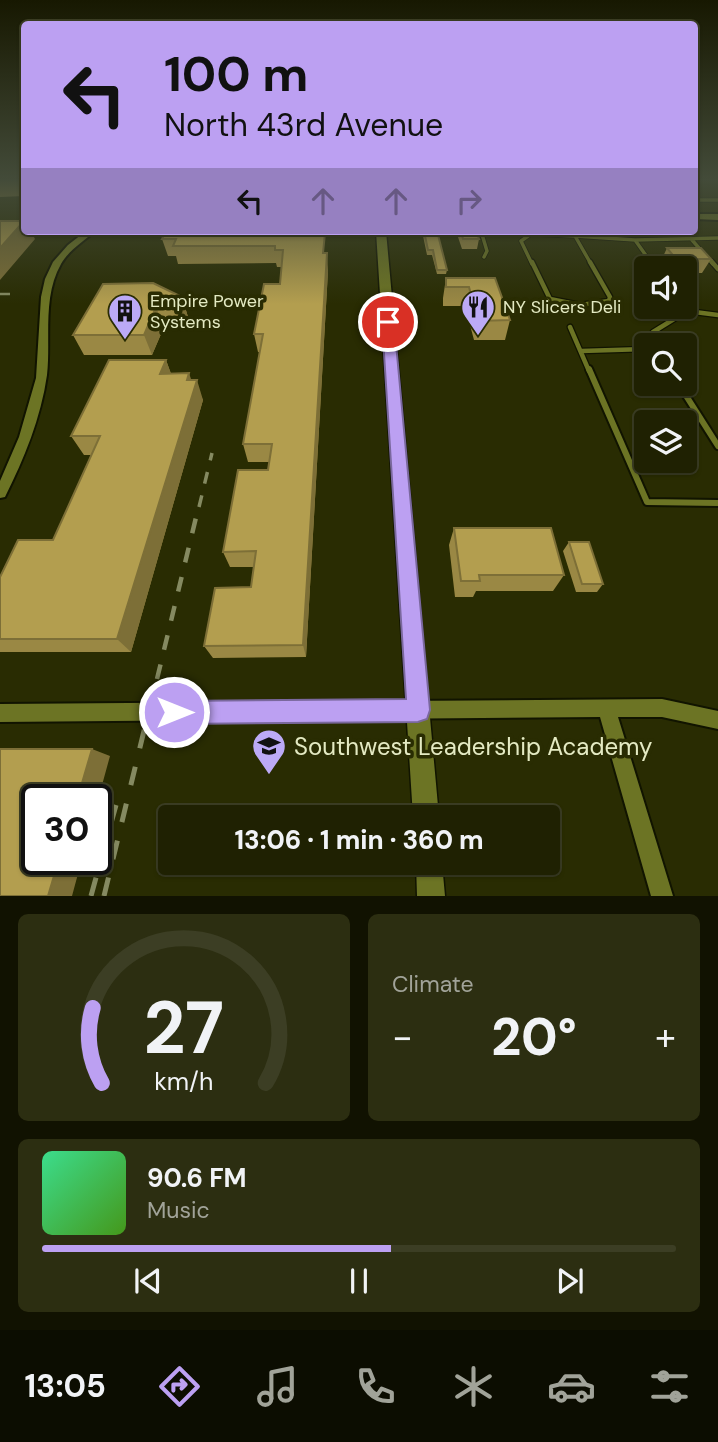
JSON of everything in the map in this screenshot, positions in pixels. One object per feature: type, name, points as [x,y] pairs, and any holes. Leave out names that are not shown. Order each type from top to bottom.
[{"type":"main road","points":[[381,235],[425,805]]},
{"type":"main road","points":[[430,875],[431,896]]},
{"type":"street","points":[[0,494],[24,443],[41,375],[46,283],[52,267],[63,253],[86,235]]},
{"type":"street","points":[[606,708],[662,896]]},
{"type":"street","points":[[0,713],[662,708],[718,720]]},
{"type":"lane","points":[[482,235],[487,251],[484,257]]},
{"type":"lane","points":[[530,235],[521,241],[550,299],[561,304],[609,302],[610,297],[575,236]]},
{"type":"lane","points":[[553,235],[635,240],[718,238]]},
{"type":"lane","points":[[656,235],[659,239]]},
{"type":"lane","points":[[635,240],[646,256]]},
{"type":"lane","points":[[692,240],[718,269]]},
{"type":"lane","points":[[697,312],[717,317]]},
{"type":"lane","points":[[653,333],[671,319]]},
{"type":"lane","points":[[570,327],[647,502],[718,503]]},
{"type":"lane","points":[[581,351],[634,349]]},
{"type":"lane","points":[[686,396],[718,446]]},
{"type":"building","points":[[0,221],[21,221],[21,224],[0,248]]},
{"type":"building","points":[[164,235],[325,235],[323,253],[327,253],[303,645],[204,646],[215,588],[251,587],[256,551],[223,552],[238,470],[268,470],[272,444],[243,444],[263,334],[254,334],[264,284],[280,284],[283,250],[275,250],[275,246],[173,246],[176,239],[162,239]]},
{"type":"building","points":[[425,235],[438,235],[447,270],[437,270],[433,250],[428,250]]},
{"type":"building","points":[[462,235],[478,235],[479,239],[463,239]]},
{"type":"building","points":[[667,248],[701,248],[711,259],[697,259],[697,256],[674,256]]},
{"type":"building","points":[[446,278],[495,278],[510,320],[478,321],[469,287],[446,287]]},
{"type":"building","points":[[153,283],[182,297],[178,307],[156,307],[144,335],[73,335],[103,284]]},
{"type":"building","points":[[109,360],[166,360],[160,374],[189,373],[187,380],[197,380],[117,639],[0,639],[0,577],[18,540],[53,540],[100,436],[71,436]]},
{"type":"building","points":[[454,528],[551,528],[564,575],[479,575],[480,581],[461,581]]},
{"type":"building","points":[[569,542],[589,542],[603,584],[582,584]]},
{"type":"building","points":[[0,749],[92,749],[82,784],[21,784],[21,875],[54,875],[48,896],[0,896]]},
{"type":"railway","points":[[0,294],[20,294]]},
{"type":"railway","points":[[199,507],[212,453]]},
{"type":"railway","points":[[157,679],[199,505]]},
{"type":"railway","points":[[104,896],[157,677]]},
{"type":"railway","points":[[91,896],[116,805]]},
{"type":"place","name":"NY Slicers Deli","points":[[478,337]]},
{"type":"place","name":"Empire Power Systems","points":[[125,341]]},
{"type":"place","name":"Southwest Leadership Academy","points":[[269,776]]},
{"type":"route","points":[[174,712],[418,710],[388,322]]}]
